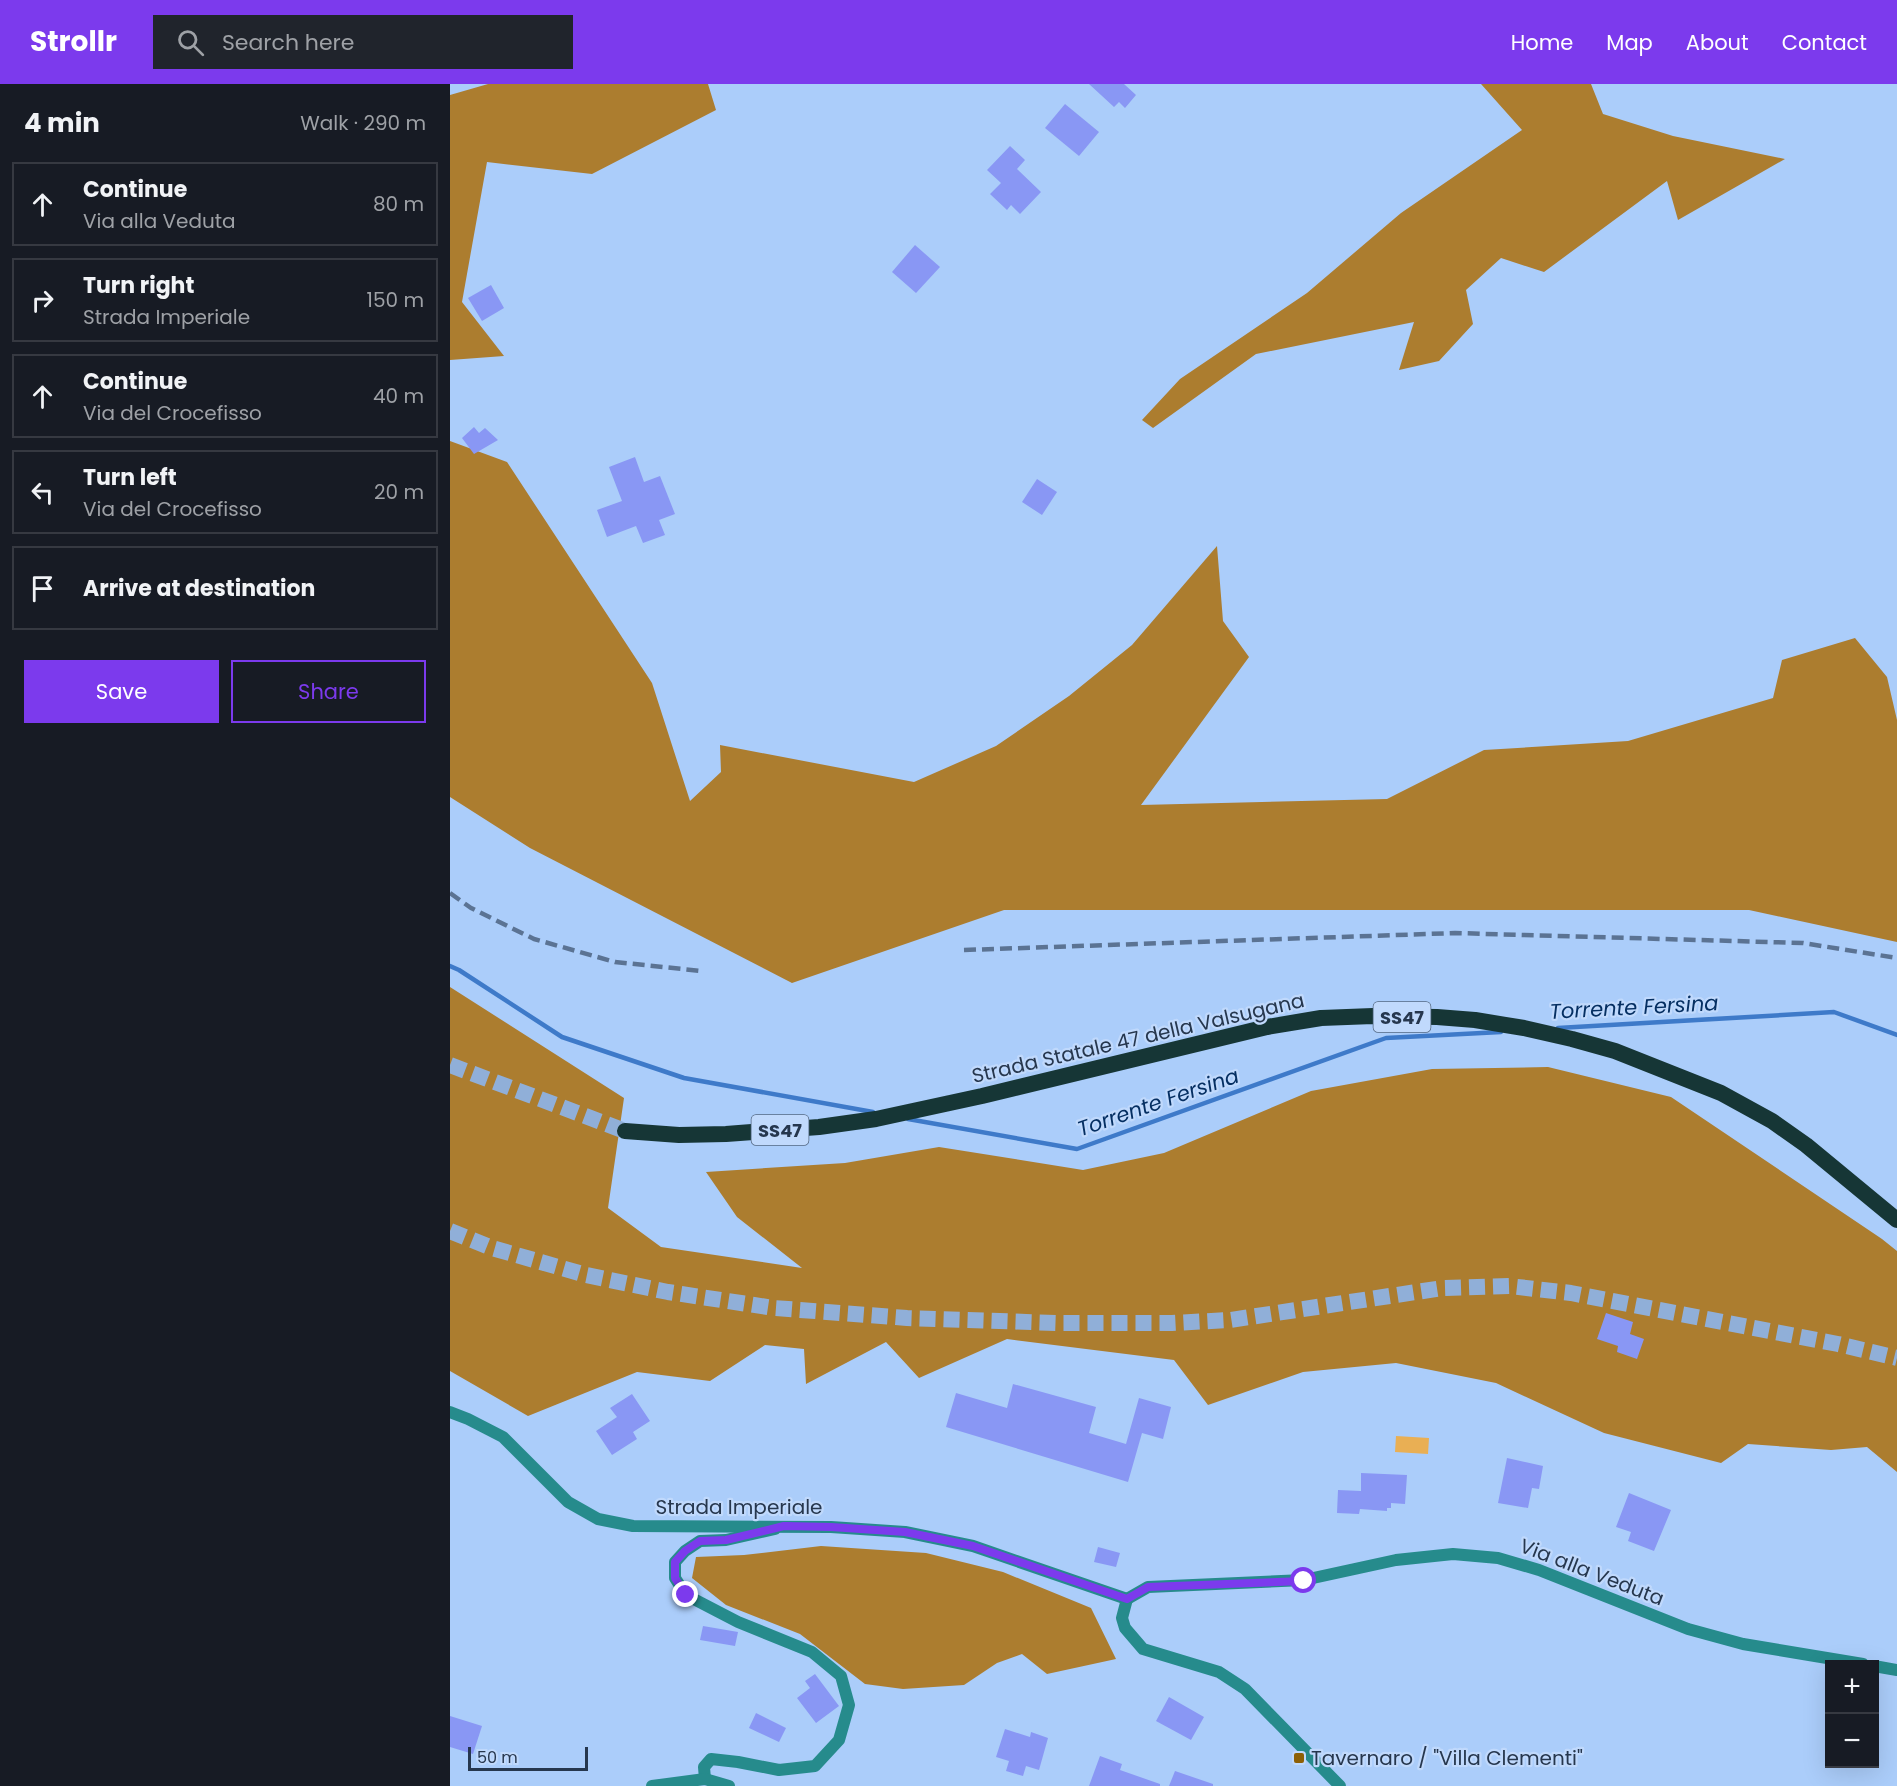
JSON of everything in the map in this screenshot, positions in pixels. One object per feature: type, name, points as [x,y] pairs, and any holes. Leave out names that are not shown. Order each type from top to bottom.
[{"type":"highway","name":"Strada Statale 47 della Valsugana","points":[[625,1131],[679,1135],[726,1134],[819,1127],[876,1119],[1278,1025],[1321,1018],[1437,1017],[1475,1020],[1553,1035],[1615,1051],[1721,1093],[1772,1121],[1897,1220]]},
{"type":"street","name":"Strada Imperiale","points":[[450,1412],[503,1437],[568,1502],[598,1519],[633,1526],[831,1527],[905,1532],[973,1546],[1127,1599]]},
{"type":"street","points":[[705,1779],[704,1767],[711,1759],[779,1770],[815,1766],[839,1740],[849,1705],[841,1676],[812,1652],[738,1622],[686,1595],[675,1578],[675,1562],[685,1551],[700,1541],[726,1540],[784,1526]]},
{"type":"street","name":"Via alla Veduta","points":[[1127,1599],[1148,1587],[1304,1581],[1396,1560],[1453,1554],[1498,1558],[1539,1570],[1688,1629],[1743,1644],[1834,1660]]},
{"type":"street","points":[[1127,1599],[1122,1618],[1125,1628],[1143,1649],[1219,1672],[1245,1689],[1340,1786]]},
{"type":"street","points":[[1879,1667],[1897,1670]]},
{"type":"street","points":[[651,1786],[705,1779],[729,1786]]},
{"type":"shaded area","points":[[488,84],[708,84],[716,110],[592,174],[487,162],[462,302],[504,356],[450,360],[450,95]]},
{"type":"shaded area","points":[[1481,84],[1591,84],[1603,114],[1673,136],[1785,159],[1678,220],[1667,181],[1544,272],[1501,258],[1466,290],[1473,324],[1439,361],[1399,370],[1414,322],[1256,354],[1153,428],[1142,420],[1180,379],[1307,293],[1401,213],[1522,130]]},
{"type":"shaded area","points":[[450,441],[507,462],[652,683],[690,801],[721,772],[720,745],[914,782],[996,746],[1069,696],[1132,645],[1217,546],[1223,621],[1249,657],[1141,805],[1387,799],[1484,750],[1628,741],[1773,698],[1782,660],[1855,638],[1887,677],[1897,720],[1897,942],[1749,910],[1004,910],[792,983],[530,848],[450,797]]},
{"type":"shaded area","points":[[450,987],[624,1098],[608,1208],[661,1247],[802,1268],[737,1217],[706,1172],[845,1163],[939,1147],[1083,1170],[1164,1153],[1311,1091],[1432,1069],[1548,1067],[1671,1097],[1897,1251],[1897,1472],[1867,1447],[1831,1450],[1748,1444],[1721,1463],[1604,1433],[1496,1383],[1396,1363],[1303,1372],[1208,1405],[1174,1360],[1007,1339],[919,1378],[886,1342],[806,1384],[804,1349],[765,1345],[710,1381],[637,1372],[528,1416],[450,1371]]},
{"type":"shaded area","points":[[1396,1436],[1429,1438],[1428,1454],[1395,1452]]},
{"type":"shaded area","points":[[821,1546],[926,1553],[1003,1572],[1091,1608],[1116,1659],[1047,1674],[1022,1654],[997,1663],[964,1685],[903,1689],[865,1684],[800,1634],[726,1605],[692,1578],[696,1557],[744,1555]]},
{"type":"building","points":[[1089,84],[1124,84],[1136,95],[1125,108],[1119,102],[1114,107]]},
{"type":"building","points":[[1065,104],[1099,132],[1079,156],[1045,128]]},
{"type":"building","points":[[1010,146],[1025,160],[1017,169],[1041,192],[1020,214],[1011,205],[1007,210],[990,194],[1001,183],[987,170]]},
{"type":"building","points":[[915,245],[940,267],[916,293],[892,272]]},
{"type":"building","points":[[491,285],[504,308],[482,321],[468,298]]},
{"type":"building","points":[[474,427],[479,433],[485,428],[498,440],[474,454],[462,438]]},
{"type":"building","points":[[635,457],[644,482],[660,476],[675,514],[659,520],[665,535],[643,543],[636,526],[607,537],[597,510],[622,501],[609,467]]},
{"type":"building","points":[[1037,479],[1057,492],[1042,515],[1022,502]]},
{"type":"building","points":[[1606,1313],[1633,1322],[1630,1334],[1644,1339],[1637,1359],[1617,1352],[1618,1346],[1597,1339]]},
{"type":"building","points":[[1013,1384],[1096,1407],[1089,1433],[1126,1444],[1139,1398],[1171,1407],[1163,1439],[1142,1433],[1128,1482],[946,1427],[956,1393],[1007,1408]]},
{"type":"building","points":[[632,1394],[650,1421],[633,1432],[637,1439],[612,1455],[596,1431],[617,1417],[610,1408]]},
{"type":"building","points":[[1507,1458],[1543,1466],[1539,1489],[1532,1488],[1528,1508],[1498,1503]]},
{"type":"building","points":[[1361,1473],[1407,1475],[1405,1504],[1391,1503],[1391,1508],[1387,1508],[1387,1511],[1360,1509],[1359,1514],[1337,1513],[1338,1490],[1361,1491]]},
{"type":"building","points":[[1629,1493],[1671,1510],[1654,1551],[1628,1541],[1631,1532],[1616,1527]]},
{"type":"building","points":[[1098,1547],[1120,1553],[1116,1567],[1094,1562]]},
{"type":"building","points":[[703,1626],[738,1632],[735,1646],[700,1640]]},
{"type":"building","points":[[815,1674],[839,1706],[816,1723],[797,1698],[810,1688],[805,1681]]},
{"type":"building","points":[[1169,1697],[1204,1717],[1191,1740],[1156,1721]]},
{"type":"building","points":[[756,1713],[786,1728],[779,1742],[749,1728]]},
{"type":"building","points":[[450,1716],[482,1726],[473,1754],[450,1747]]},
{"type":"building","points":[[1005,1729],[1030,1737],[1031,1732],[1048,1738],[1039,1770],[1026,1766],[1023,1776],[1006,1771],[1009,1761],[996,1757]]},
{"type":"building","points":[[1100,1756],[1122,1764],[1120,1770],[1160,1784],[1160,1786],[1089,1786]]},
{"type":"building","points":[[1175,1771],[1213,1784],[1213,1786],[1169,1786]]},
{"type":"waterway","name":"Torrente Fersina","points":[[450,966],[562,1037],[684,1078],[873,1112]]},
{"type":"waterway","name":"Torrente Fersina","points":[[1558,1028],[1834,1012],[1897,1035]]},
{"type":"waterway","name":"Torrente Fersina","points":[[908,1119],[1077,1149],[1386,1038],[1501,1032]]},
{"type":"tunnel","points":[[450,1065],[625,1131]]},
{"type":"tunnel","points":[[450,1231],[492,1248],[586,1275],[668,1292],[774,1308],[907,1318],[1058,1323],[1172,1323],[1230,1320],[1443,1288],[1509,1286],[1571,1293],[1838,1344],[1897,1358]]},
{"type":"railway","points":[[450,893],[471,908],[534,939],[615,962],[701,971]]},
{"type":"railway","points":[[964,950],[1455,933],[1803,943],[1897,958]]},
{"type":"place","name":"Tavernaro / \"Villa Clementi\"","points":[[1299,1758]]},
{"type":"route","points":[[686,1595],[675,1578],[675,1562],[685,1551],[700,1541],[744,1537],[784,1526],[905,1532],[973,1546],[1127,1599],[1148,1587],[1304,1581]]}]
